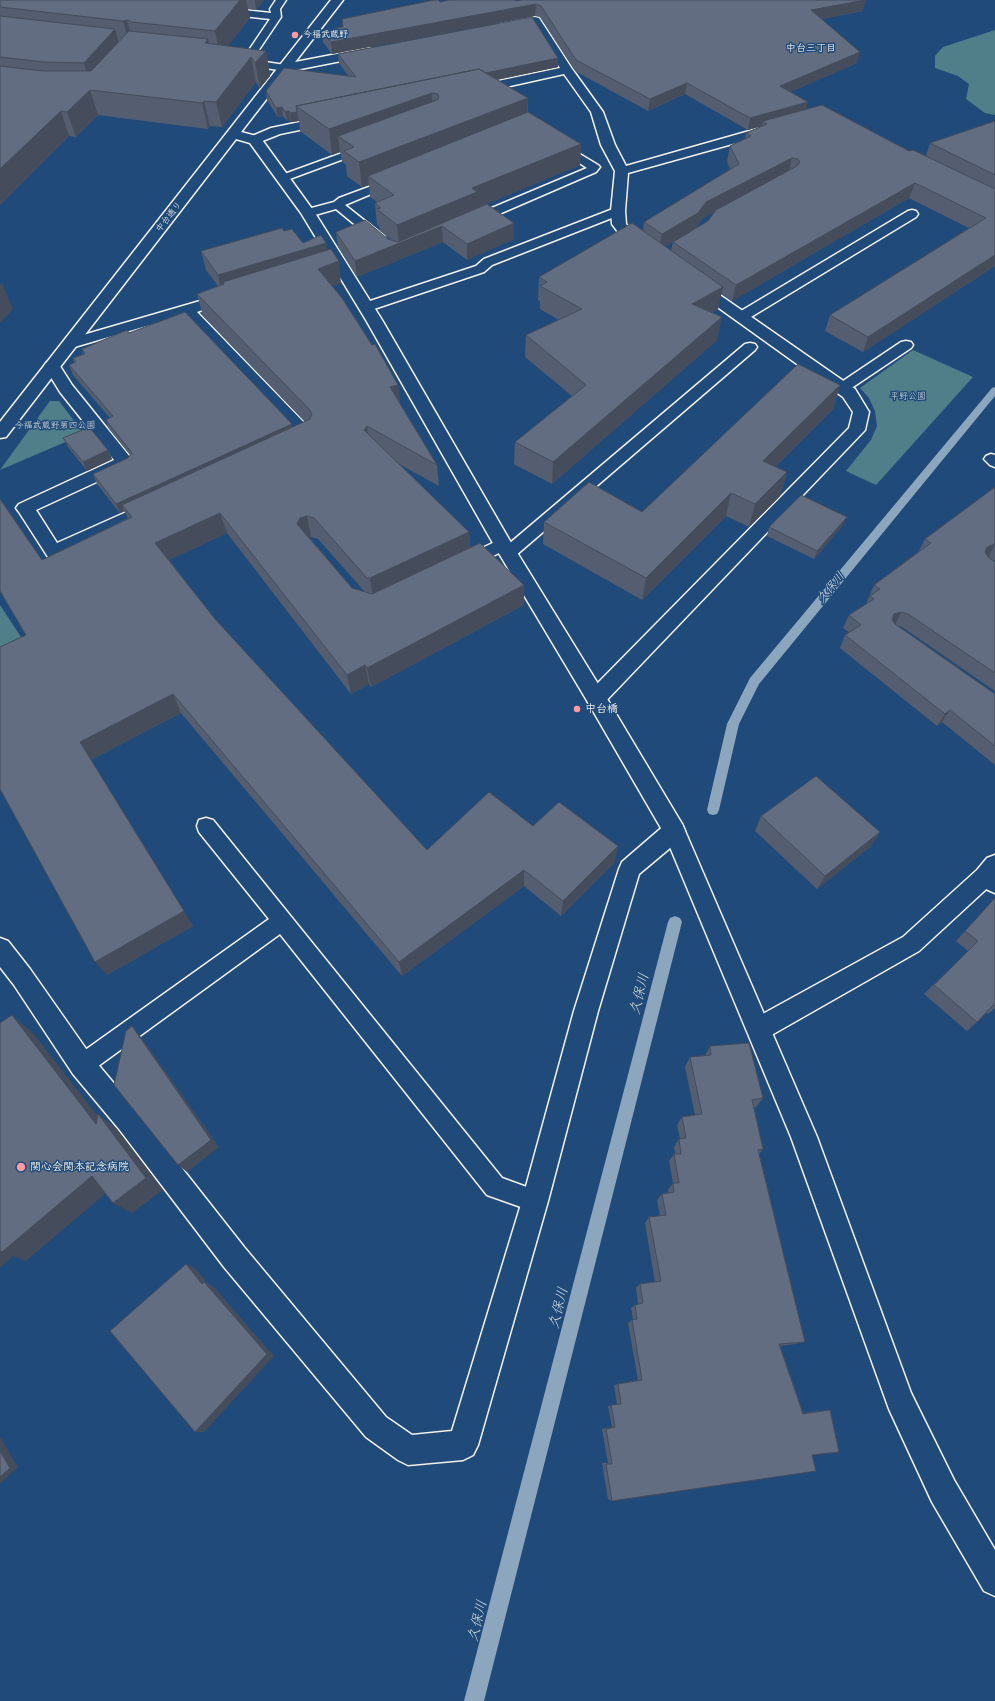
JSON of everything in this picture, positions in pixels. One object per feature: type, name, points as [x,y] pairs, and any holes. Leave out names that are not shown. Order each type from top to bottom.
[{"type":"street","name":"中台通り","points":[[0,433],[337,0]]},
{"type":"street","points":[[496,28],[535,20],[567,70],[597,112],[608,145],[622,171],[618,211],[619,224],[629,237],[658,258]]},
{"type":"street","points":[[285,68],[379,50]]},
{"type":"street","points":[[460,93],[567,70]]},
{"type":"street","points":[[254,140],[276,131],[337,118]]},
{"type":"street","points":[[622,171],[785,125]]},
{"type":"street","points":[[232,134],[254,140],[308,213],[331,265],[366,307],[506,549],[674,831],[804,1137],[899,1399],[943,1491],[995,1580]]},
{"type":"street","points":[[596,698],[857,430],[862,412],[848,393],[842,388],[684,276]]},
{"type":"street","points":[[71,343],[212,302]]},
{"type":"street","points":[[187,310],[307,436],[278,449]]},
{"type":"street","points":[[52,366],[66,388],[125,462],[25,508],[54,552],[170,499]]},
{"type":"street","points":[[0,949],[22,977],[82,1064],[128,1120],[234,1257],[376,1427],[408,1450],[463,1445],[535,1201],[586,1011],[630,869],[674,831]]},
{"type":"street","points":[[759,1029],[911,944],[992,875]]},
{"type":"lane","points":[[245,62],[276,17],[275,9],[281,0]]},
{"type":"lane","points":[[216,10],[276,17]]},
{"type":"lane","points":[[229,61],[285,68]]},
{"type":"lane","points":[[464,225],[592,170],[594,167],[551,140]]},
{"type":"lane","points":[[283,178],[376,143]]},
{"type":"lane","points":[[308,213],[338,205],[343,201],[402,178]]},
{"type":"lane","points":[[338,205],[387,245]]},
{"type":"lane","points":[[366,307],[480,269],[488,262],[618,211]]},
{"type":"lane","points":[[741,317],[912,214]]},
{"type":"lane","points":[[842,388],[906,345]]},
{"type":"lane","points":[[453,569],[506,549],[750,347]]},
{"type":"lane","points":[[206,826],[495,1187],[535,1201]]},
{"type":"lane","points":[[82,1064],[282,921]]},
{"type":"green space","points":[[995,30],[995,115],[985,113],[966,99],[969,84],[958,76],[935,68],[935,56],[943,47]]},
{"type":"green space","name":"平野公園","points":[[913,350],[973,377],[876,485],[846,471],[871,440],[877,426],[875,411],[869,398],[860,388]]},
{"type":"green space","name":"今福武蔵野第四公園","points":[[50,401],[59,401],[84,434],[0,470]]},
{"type":"green space","points":[[0,605],[21,637],[0,647]]},
{"type":"building","points":[[0,0],[240,0],[215,31],[0,7]]},
{"type":"building","points":[[438,0],[440,2],[449,0],[866,0],[811,10],[860,52],[780,86],[808,102],[750,118],[687,83],[650,99],[576,60],[541,6],[536,4],[331,42],[322,31],[343,27],[342,19]]},
{"type":"building","points":[[0,16],[115,29],[84,63],[44,62],[0,57]]},
{"type":"building","points":[[532,17],[558,58],[486,73],[479,69],[296,106],[297,112],[290,113],[289,111],[285,112],[282,107],[276,108],[266,91],[284,68],[356,77],[338,54]]},
{"type":"building","points":[[129,31],[208,39],[205,43],[266,51],[255,63],[251,57],[216,102],[204,101],[202,103],[90,90],[67,112],[61,111],[0,169],[0,66],[43,71],[91,71]]},
{"type":"building","points":[[479,69],[528,98],[359,162],[344,151],[354,147],[338,136],[437,100],[439,98],[438,94],[432,93],[329,129],[296,106]]},
{"type":"building","points":[[822,105],[909,151],[913,150],[995,189],[995,255],[868,337],[830,315],[986,218],[915,183],[736,285],[673,242],[708,221],[716,210],[797,166],[800,162],[798,159],[792,158],[706,202],[698,213],[662,234],[644,222],[739,164],[730,146],[751,136],[746,133],[767,124],[763,121]]},
{"type":"building","points":[[528,112],[581,144],[472,188],[477,192],[397,225],[377,209],[381,208],[375,203],[394,195],[368,176]]},
{"type":"building","points":[[995,121],[995,175],[930,143]]},
{"type":"building","points":[[487,204],[514,223],[467,244],[442,226],[355,261],[336,232],[365,220],[388,239],[398,242]]},
{"type":"building","points":[[632,223],[723,287],[692,304],[722,317],[553,462],[515,442],[586,385],[526,335],[582,309],[540,286],[547,282],[539,277]]},
{"type":"building","points":[[282,228],[284,231],[292,229],[303,243],[321,235],[326,243],[218,275],[201,251]]},
{"type":"building","points":[[331,249],[339,261],[318,269],[342,298],[372,345],[375,344],[398,385],[390,387],[437,465],[367,426],[364,430],[469,532],[370,578],[367,578],[314,518],[307,516],[300,518],[297,524],[352,588],[372,594],[480,543],[524,585],[367,668],[365,665],[347,675],[220,513],[155,543],[215,619],[427,850],[489,792],[533,826],[559,802],[618,846],[563,901],[524,870],[399,962],[173,694],[80,742],[184,911],[95,962],[0,789],[0,647],[26,635],[0,591],[0,499],[42,560],[132,517],[122,505],[310,419],[312,414],[310,410],[197,294],[224,284],[223,282]]},
{"type":"building","points":[[185,312],[292,424],[116,504],[93,474],[128,458],[132,453],[106,420],[113,416],[69,365],[76,362],[73,358],[85,354],[82,349],[127,330],[129,333]]},
{"type":"building","points":[[798,364],[840,385],[763,461],[787,472],[755,504],[731,493],[646,578],[544,522],[589,482],[642,512]]},
{"type":"building","points":[[89,427],[108,450],[83,462],[63,438]]},
{"type":"building","points":[[995,487],[995,544],[987,547],[985,552],[988,557],[995,562],[995,673],[908,614],[901,612],[894,614],[892,620],[895,624],[995,694],[995,746],[950,710],[945,714],[845,635],[861,625],[849,615],[874,599],[870,596],[880,589],[874,585],[931,543],[925,539]]},
{"type":"building","points":[[801,495],[847,517],[817,551],[769,527]]},
{"type":"building","points":[[816,776],[880,832],[825,876],[761,816]]},
{"type":"building","points":[[995,898],[995,1003],[977,1022],[934,985],[978,941],[965,931]]},
{"type":"building","points":[[12,1015],[96,1124],[98,1114],[146,1178],[113,1203],[92,1176],[2,1252],[0,1250],[0,1023]]},
{"type":"building","points":[[132,1026],[211,1140],[178,1165],[114,1085],[126,1031]]},
{"type":"building","points":[[749,1043],[763,1098],[752,1100],[763,1149],[758,1150],[805,1342],[779,1344],[803,1414],[830,1410],[839,1452],[812,1455],[816,1471],[612,1501],[606,1464],[612,1464],[606,1429],[615,1427],[611,1405],[621,1404],[618,1384],[642,1380],[632,1320],[637,1319],[635,1305],[643,1303],[640,1284],[661,1281],[649,1217],[666,1215],[662,1194],[674,1192],[673,1183],[679,1183],[674,1154],[681,1154],[679,1139],[686,1138],[682,1117],[702,1114],[690,1057],[711,1055],[710,1046]]},
{"type":"building","points":[[186,1264],[202,1284],[204,1282],[267,1354],[195,1432],[110,1331]]},
{"type":"building","points":[[0,1451],[10,1468],[0,1477]]},
{"type":"waterway","name":"久保川","points":[[713,810],[733,724],[754,681],[995,390]]},
{"type":"waterway","name":"久保川","points":[[474,1701],[675,922]]},
{"type":"place","name":"今福武蔵野","points":[[295,35]]},
{"type":"place","name":"中台橋","points":[[577,709]]},
{"type":"place","name":"関心会関本記念病院","points":[[21,1167]]},
{"type":"district","name":"中台三丁目","points":[[811,48]]}]
